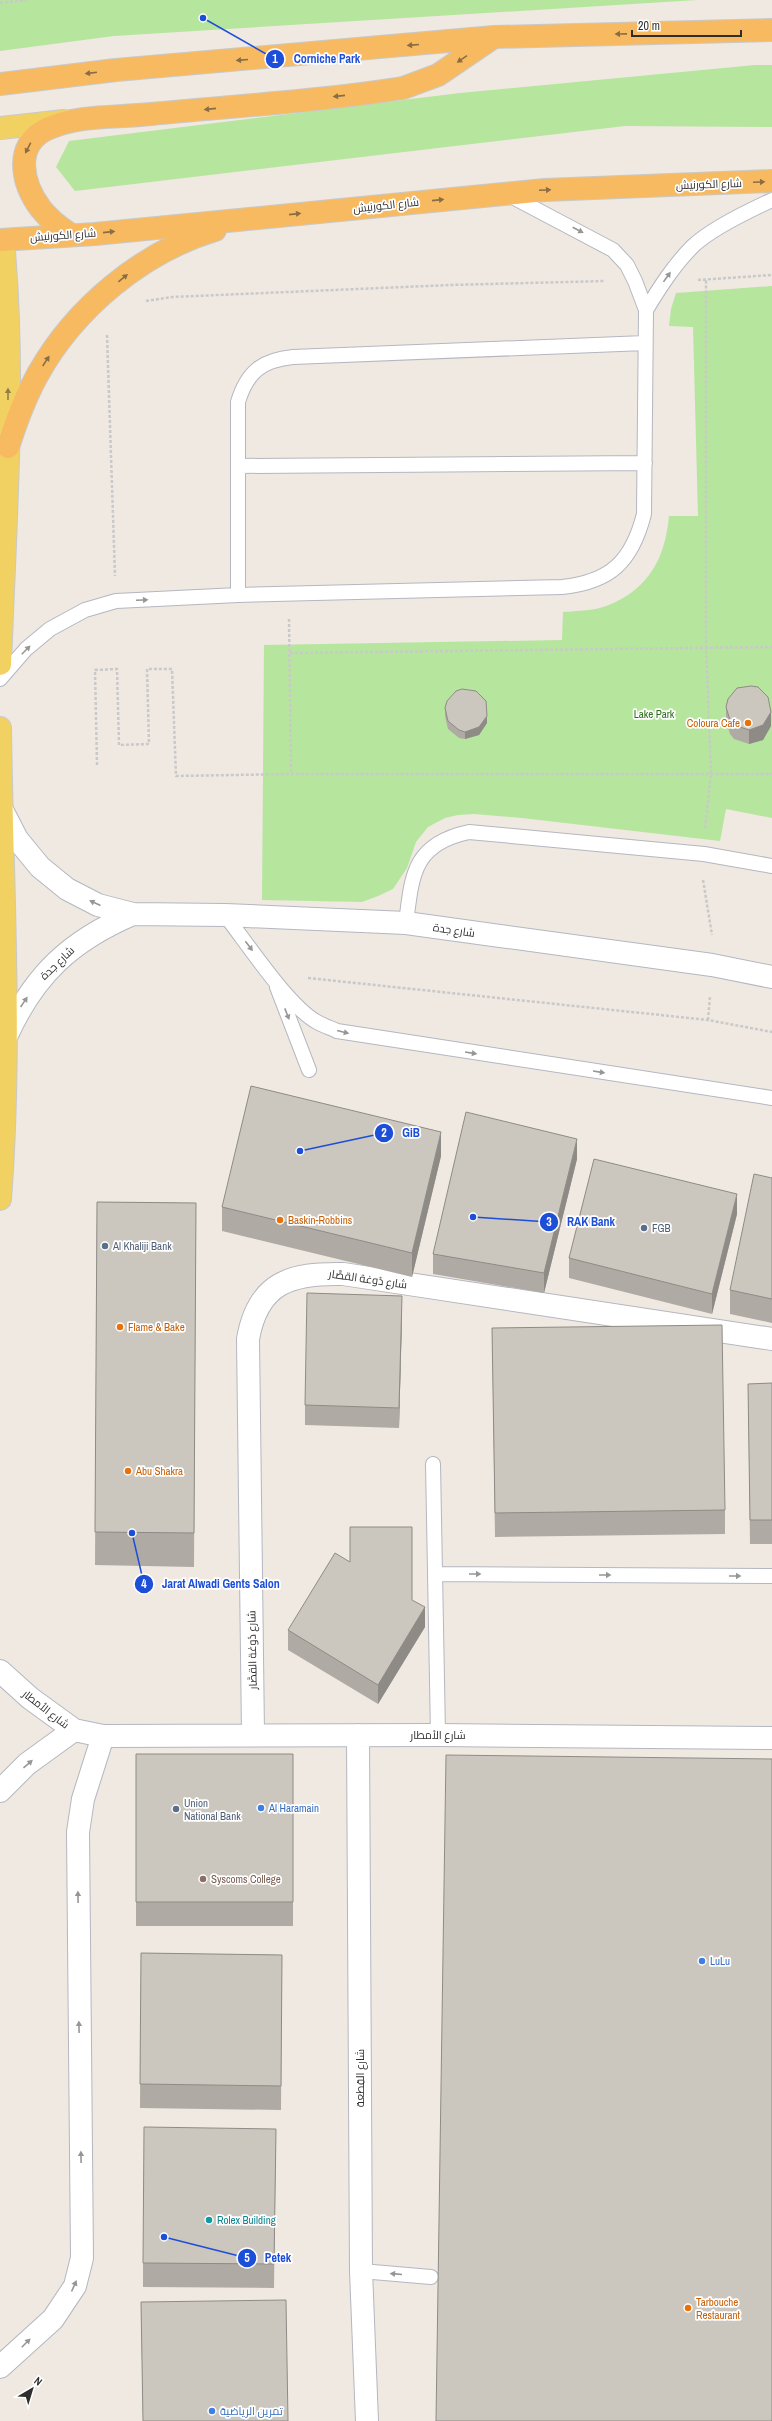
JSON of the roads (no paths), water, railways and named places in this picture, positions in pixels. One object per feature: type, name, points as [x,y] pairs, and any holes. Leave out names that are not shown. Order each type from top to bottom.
[{"type":"highway","points":[[0,84],[116,70],[494,37],[772,30]]},
{"type":"highway","points":[[70,234],[54,223],[40,209],[30,192],[23,163],[26,149],[34,137],[46,129],[85,118],[135,116],[403,88],[438,75],[494,37]]},
{"type":"highway","name":"شارع الكورنيش","points":[[1,237],[95,234],[506,193],[772,181]]},
{"type":"highway","points":[[8,447],[21,409],[38,374],[60,340],[93,303],[136,268],[193,237],[256,218]]},
{"type":"main road","points":[[0,128],[85,118]]},
{"type":"main road","points":[[0,664],[8,447],[8,298],[1,237]]},
{"type":"main road","points":[[0,728],[6,1037],[5,1132],[0,1199]]},
{"type":"street","name":"شارع جدة","points":[[1,808],[17,840],[40,866],[67,889],[98,905],[132,914],[225,915],[406,923],[712,965],[772,977]]},
{"type":"street","name":"شارع جدة","points":[[6,1037],[19,1010],[36,984],[56,961],[72,947],[105,926],[132,914]]},
{"type":"street","name":"شارع دُوغة القصَّار","points":[[253,1734],[248,1339],[250,1325],[263,1300],[284,1281],[316,1274],[343,1274],[772,1339]]},
{"type":"street","name":"شارع الأمطار","points":[[0,1671],[74,1730],[103,1736],[253,1734],[772,1738]]},
{"type":"street","name":"شارع الأمطار","points":[[0,1791],[28,1764],[74,1730]]},
{"type":"street","name":"شارع القِطعة","points":[[358,1735],[361,2271],[367,2421]]},
{"type":"street","points":[[0,2367],[53,2319],[75,2286],[82,2258],[78,1832],[86,1786],[103,1736]]},
{"type":"lane","points":[[0,679],[26,649],[50,629],[85,610],[116,601],[238,595],[562,587],[582,585],[600,578],[617,567],[630,552],[638,536],[644,514],[646,310],[628,265],[613,250],[506,193]]},
{"type":"lane","points":[[646,310],[663,282],[694,245],[751,209],[772,200]]},
{"type":"lane","points":[[238,595],[238,402],[242,387],[251,374],[263,364],[278,358],[645,343]]},
{"type":"lane","points":[[238,466],[645,463]]},
{"type":"lane","points":[[406,923],[411,881],[417,866],[426,853],[438,843],[453,836],[469,832],[704,854],[772,866]]},
{"type":"lane","points":[[225,915],[273,977],[311,1018],[337,1031],[772,1098]]},
{"type":"lane","points":[[273,977],[309,1070]]},
{"type":"lane","points":[[433,1464],[438,1735]]},
{"type":"lane","points":[[436,1574],[772,1576]]},
{"type":"lane","points":[[361,2271],[431,2277]]},
{"type":"place","name":"Corniche Park","points":[[203,18]]},
{"type":"place","name":"Coloura Cafe","points":[[748,723]]},
{"type":"place","name":"GiB","points":[[300,1151]]},
{"type":"place","name":"RAK Bank","points":[[473,1217]]},
{"type":"place","name":"Baskin-Robbins","points":[[280,1220]]},
{"type":"place","name":"FGB","points":[[644,1228]]},
{"type":"place","name":"Al Khaliji Bank","points":[[105,1246]]},
{"type":"place","name":"Flame & Bake","points":[[120,1327]]},
{"type":"place","name":"Abu Shakra","points":[[128,1471]]},
{"type":"place","name":"Jarat Alwadi Gents Salon","points":[[132,1533]]},
{"type":"place","name":"Al Haramain","points":[[261,1808]]},
{"type":"place","name":"Union National Bank","points":[[176,1809]]},
{"type":"place","name":"Syscoms College","points":[[203,1879]]},
{"type":"place","name":"LuLu","points":[[702,1961]]},
{"type":"place","name":"Rolex Building","points":[[209,2220]]},
{"type":"place","name":"Petek","points":[[164,2237]]},
{"type":"place","name":"Tarbouche Restaurant","points":[[688,2308]]},
{"type":"place","name":"تمرين الرياضية","points":[[212,2411]]},
{"type":"park label","name":"Lake Park","points":[[654,714]]}]
